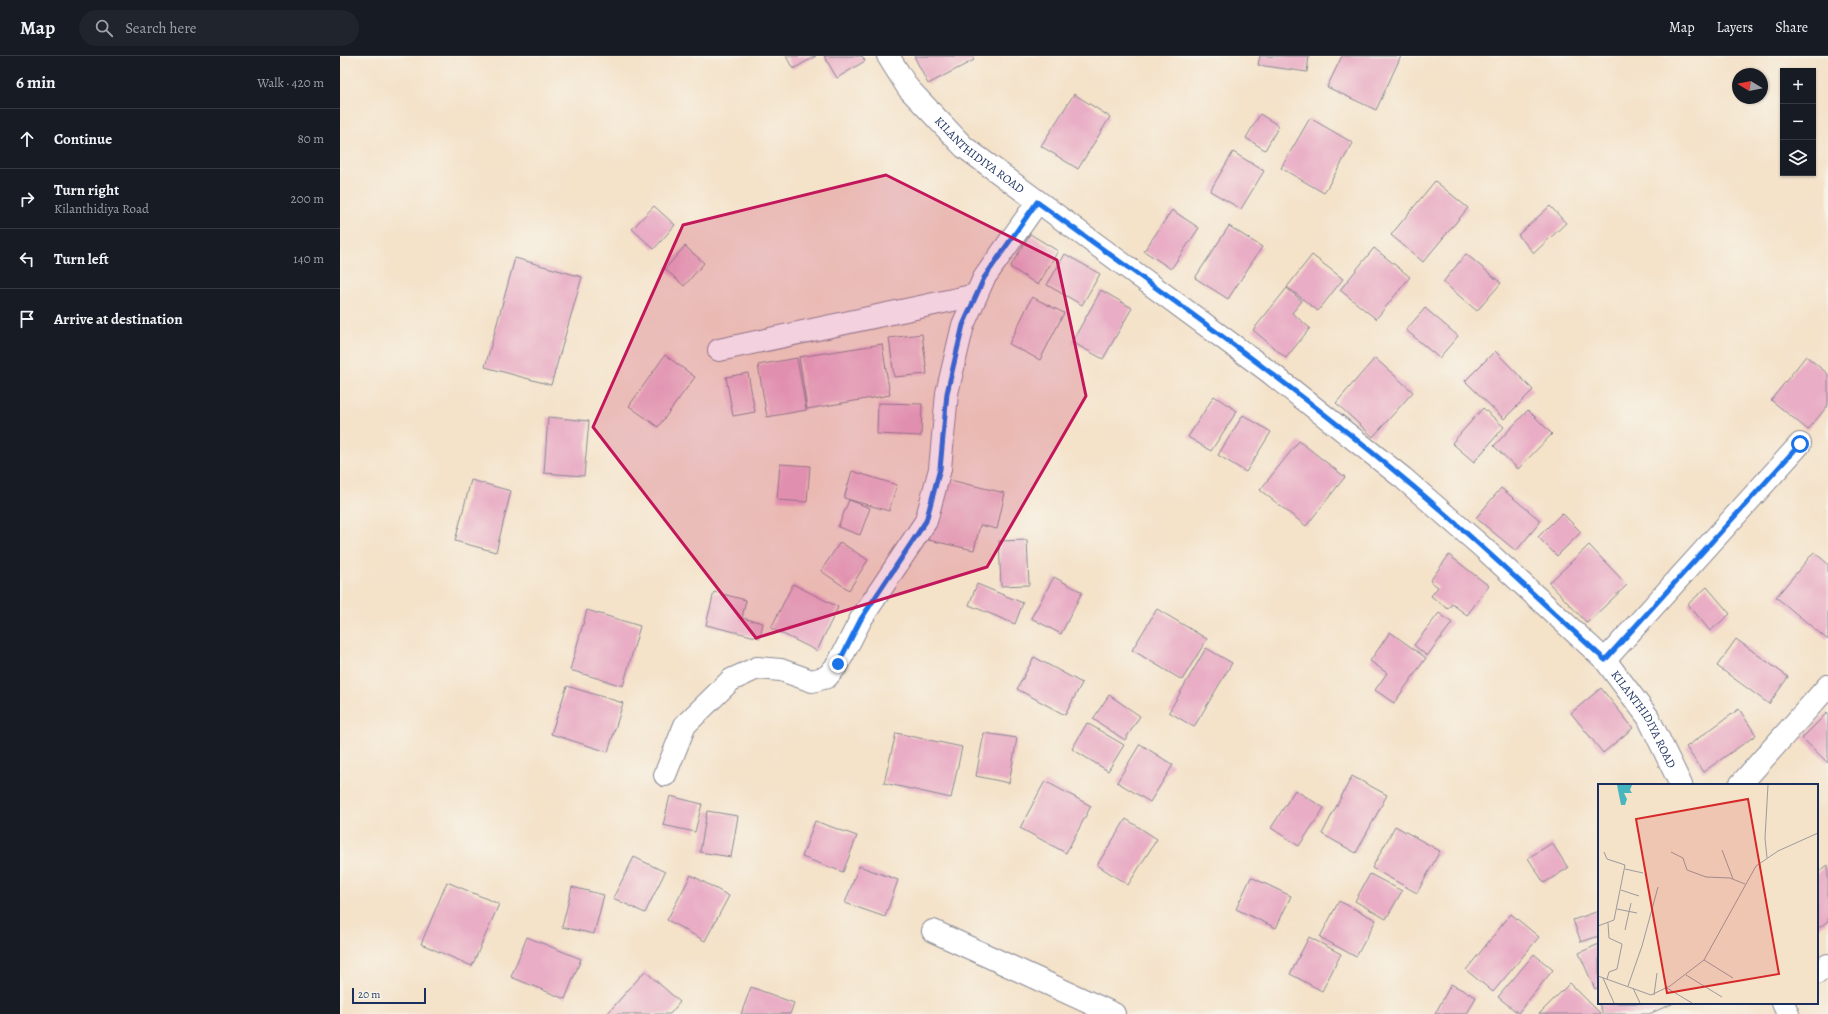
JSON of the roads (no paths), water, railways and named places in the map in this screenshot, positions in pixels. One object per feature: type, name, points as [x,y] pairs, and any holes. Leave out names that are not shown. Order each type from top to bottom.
[{"type":"street","name":"KILANTHIDIYA ROAD","points":[[888,56],[908,88],[964,147],[1268,371],[1403,478],[1480,545],[1605,660],[1648,717],[1681,784]]},
{"type":"street","points":[[665,775],[685,725],[731,680],[757,668],[780,670],[812,680],[826,677],[838,664],[861,619],[926,521],[940,469],[947,393],[963,325],[984,278],[1037,202]]},
{"type":"street","points":[[719,350],[976,295]]},
{"type":"street","points":[[1605,660],[1800,444]]},
{"type":"street","points":[[1741,784],[1828,686]]},
{"type":"street","points":[[933,931],[1114,1014]]},
{"type":"street","points":[[1818,972],[1828,965]]},
{"type":"street","points":[[1783,1004],[1788,1014]]}]
